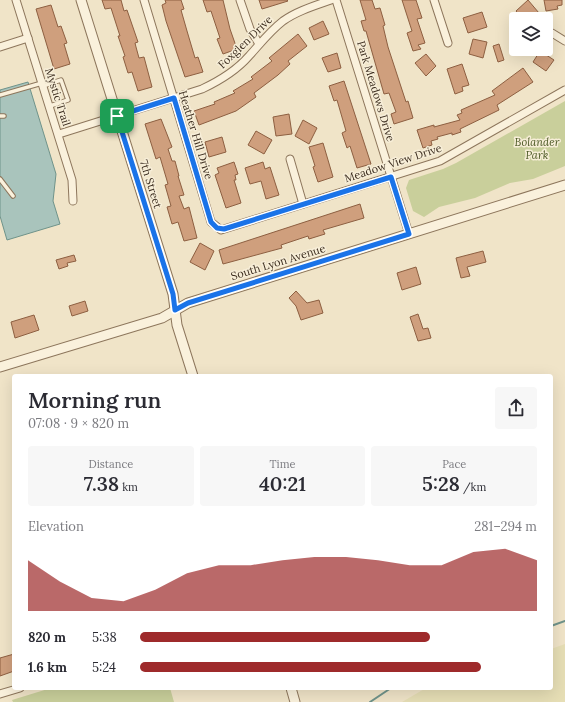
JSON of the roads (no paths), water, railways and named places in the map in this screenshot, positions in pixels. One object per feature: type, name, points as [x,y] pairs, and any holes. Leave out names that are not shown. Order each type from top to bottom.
[{"type":"street","name":"Mystic Trail","points":[[16,0],[59,134],[72,180],[73,201]]},
{"type":"street","name":"7th Street","points":[[81,0],[173,294],[177,325],[192,374]]},
{"type":"street","name":"Heather Hill Drive","points":[[144,0],[211,222],[217,228]]},
{"type":"street","points":[[240,0],[250,29],[259,44]]},
{"type":"street","name":"Foxglen Drive","points":[[59,134],[202,89],[226,76],[239,66],[283,21],[295,14],[330,0]]},
{"type":"street","name":"Park Meadows Drive","points":[[336,0],[409,234]]},
{"type":"street","points":[[434,0],[448,43]]},
{"type":"street","points":[[553,34],[565,41]]},
{"type":"street","points":[[0,47],[28,38]]},
{"type":"street","name":"Meadow View Drive","points":[[217,228],[224,229],[440,161],[565,90]]},
{"type":"street","points":[[290,158],[303,204]]},
{"type":"street","name":"South Lyon Avenue","points":[[0,367],[162,318],[188,303],[565,185]]},
{"type":"street","points":[[0,694],[13,690]]},
{"type":"street","points":[[292,690],[295,702]]},
{"type":"lane","points":[[0,95],[62,80],[68,100],[50,106]]},
{"type":"lane","points":[[0,179],[13,196]]},
{"type":"water","points":[[28,82],[56,174],[53,201],[60,224],[7,240],[0,216],[0,90]]},
{"type":"waterway","points":[[553,625],[565,621]]},
{"type":"waterway","points":[[370,702],[388,690]]},
{"type":"park label","name":"Bolander Park","points":[[537,148]]}]
